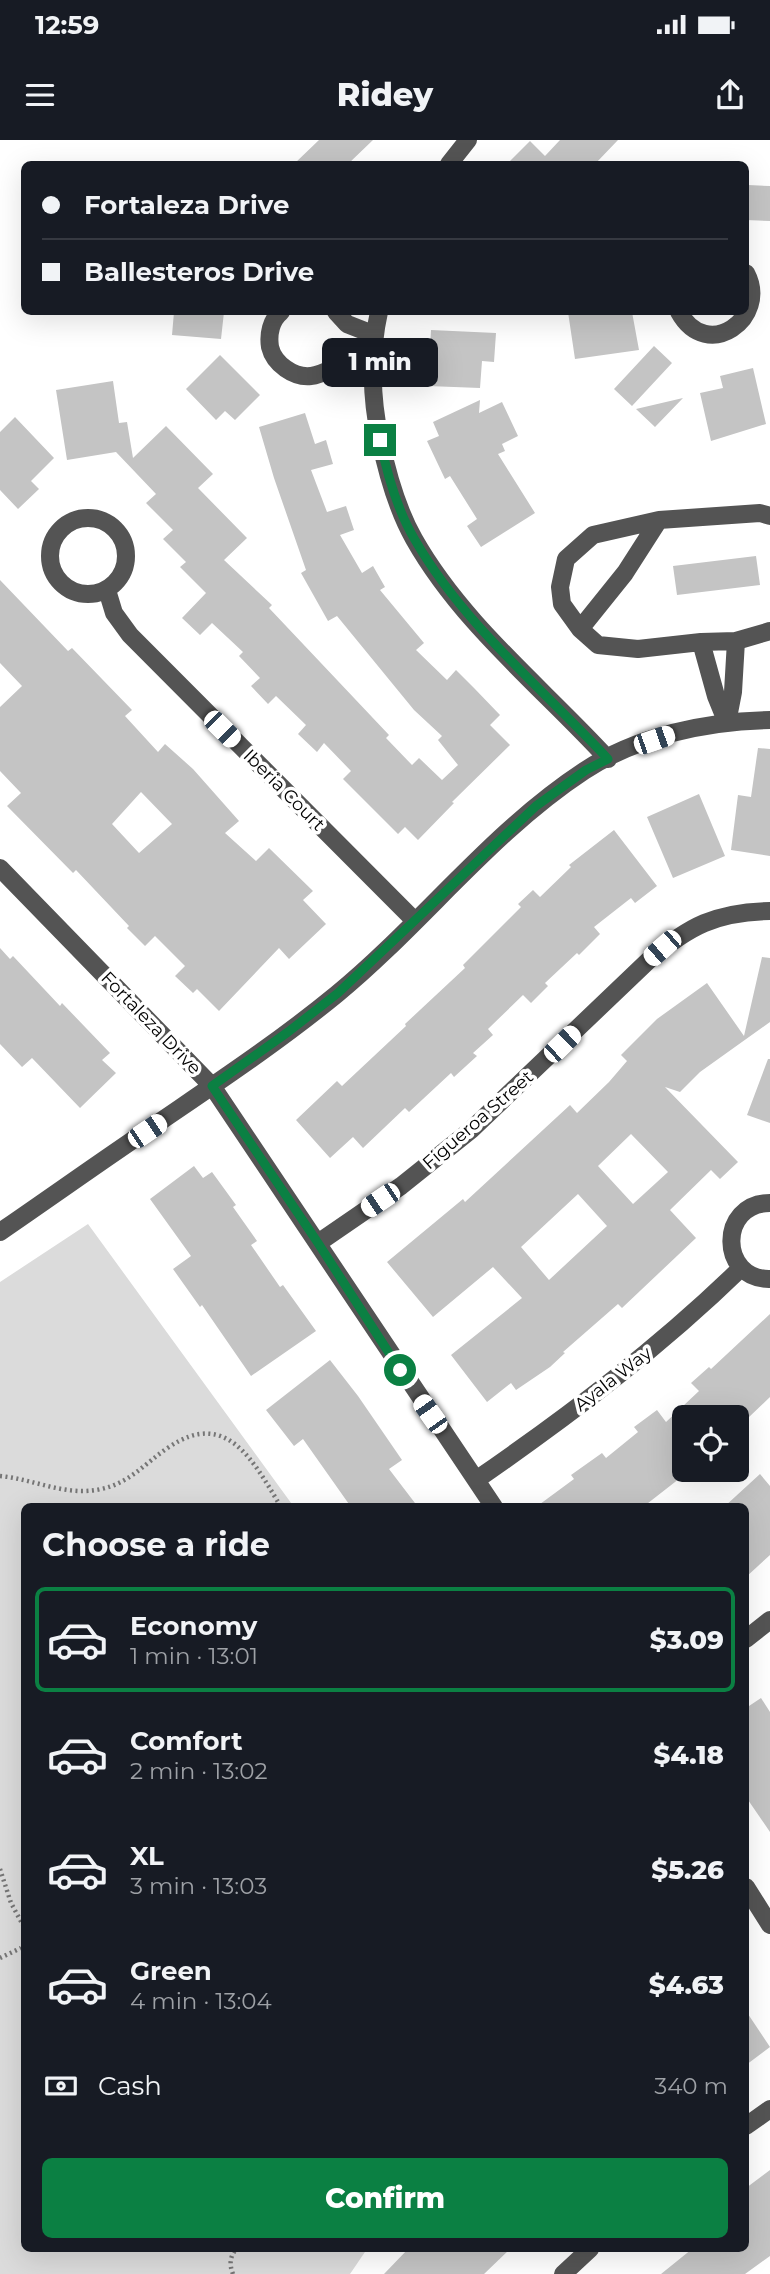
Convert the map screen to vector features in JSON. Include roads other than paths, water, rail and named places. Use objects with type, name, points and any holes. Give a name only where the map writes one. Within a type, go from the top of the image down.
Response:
[{"type":"street","points":[[451,161],[468,140]]},
{"type":"street","points":[[749,280],[762,305]]},
{"type":"street","points":[[277,315],[270,331],[271,349],[279,364],[293,374],[310,377],[342,364],[374,356]]},
{"type":"street","points":[[339,315],[347,324],[375,335]]},
{"type":"street","points":[[378,315],[374,356],[375,415],[385,464],[413,538],[454,598],[608,759]]},
{"type":"street","points":[[681,315],[696,331],[720,335],[742,324],[748,315]]},
{"type":"street","points":[[770,516],[761,513],[659,520],[593,535],[566,559],[560,587],[562,604],[580,629],[597,645],[638,649],[736,641],[770,631]]},
{"type":"street","points":[[96,518],[108,523],[125,543],[127,557],[124,570],[107,590],[95,594],[71,591],[54,575],[50,563],[53,539],[69,522],[96,518]]},
{"type":"street","points":[[580,629],[625,573],[659,520]]},
{"type":"street","name":"Iberia Court","points":[[107,590],[114,613],[130,635],[415,922]]},
{"type":"street","points":[[727,723],[733,692],[736,641]]},
{"type":"street","points":[[701,642],[716,696],[727,723]]},
{"type":"street","points":[[0,1232],[212,1086],[338,993],[536,806],[586,770],[628,749],[679,732],[727,723],[770,720]]},
{"type":"street","name":"Fortaleza Drive","points":[[0,868],[212,1086],[491,1503]]},
{"type":"street","name":"Figueroa Street","points":[[318,1243],[401,1186],[471,1130],[675,937],[697,925],[724,916],[770,911]]},
{"type":"street","points":[[770,1203],[753,1206],[743,1213],[731,1234],[734,1258],[741,1268],[752,1276],[770,1279]]},
{"type":"street","name":"Ayala Way","points":[[476,1480],[547,1432],[646,1354],[741,1268]]},
{"type":"street","points":[[749,1637],[770,1620]]},
{"type":"street","points":[[749,1892],[770,1925]]},
{"type":"street","points":[[749,2124],[770,2109]]},
{"type":"street","points":[[563,2274],[587,2252]]}]
